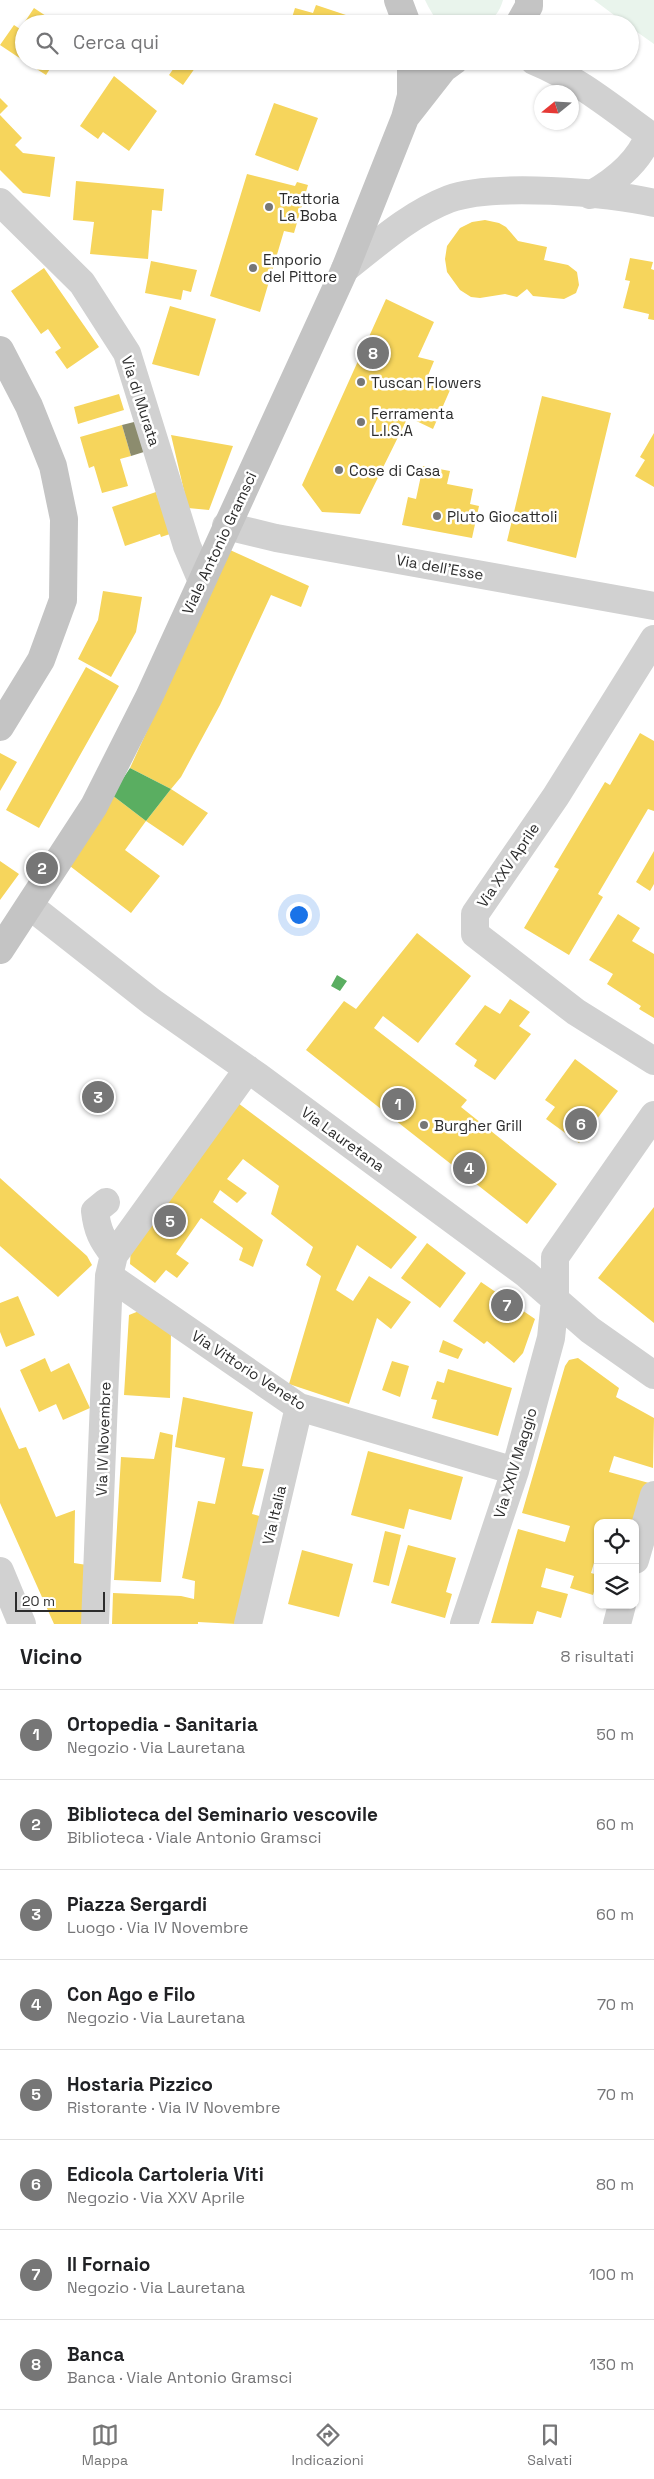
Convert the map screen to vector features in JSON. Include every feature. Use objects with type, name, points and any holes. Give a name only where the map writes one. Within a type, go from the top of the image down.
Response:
[{"type":"main road","points":[[398,0],[404,15]]},
{"type":"main road","name":"Viale Antonio Gramsci","points":[[0,950],[94,806],[149,697],[201,579],[345,269],[404,118],[411,96],[411,70]]},
{"type":"main road","name":"Viale Antonio Gramsci","points":[[404,118],[443,70]]},
{"type":"main road","points":[[0,350],[29,406],[53,466],[64,528],[63,600],[41,660],[0,727]]},
{"type":"street","points":[[555,70],[578,84],[651,136],[641,152],[621,174],[590,195]]},
{"type":"street","points":[[565,70],[578,84]]},
{"type":"street","points":[[345,269],[407,221],[450,199],[494,191],[590,195],[654,203]]},
{"type":"street","name":"Via di Murata","points":[[0,202],[82,283],[127,353],[187,546],[201,579]]},
{"type":"street","name":"Via dell'Esse","points":[[226,526],[276,538],[654,606]]},
{"type":"street","name":"Via XXV Aprile","points":[[654,640],[556,796],[475,914],[475,934],[576,1012],[654,1061]]},
{"type":"street","name":"Via Lauretana","points":[[30,906],[152,1002],[248,1069],[526,1274],[590,1330],[654,1375]]},
{"type":"street","points":[[112,1266],[248,1069]]},
{"type":"street","points":[[555,1300],[554,1256],[654,1114]]},
{"type":"street","points":[[106,1202],[95,1211],[98,1230],[112,1266]]},
{"type":"street","name":"Via Vittorio Veneto","points":[[112,1266],[300,1407],[515,1471]]},
{"type":"street","name":"Via IV Novembre","points":[[95,1624],[112,1266]]},
{"type":"street","name":"Via XXIV Maggio","points":[[464,1624],[515,1471],[551,1338],[555,1300]]},
{"type":"street","name":"Via Italia","points":[[248,1624],[300,1407]]},
{"type":"street","points":[[639,1546],[654,1495]]},
{"type":"street","points":[[0,1571],[22,1624]]},
{"type":"street","points":[[617,1624],[621,1609]]},
{"type":"shaded area","points":[[425,0],[503,0],[495,15],[433,14]]},
{"type":"shaded area","points":[[594,0],[654,0],[654,44],[639,33],[639,15],[614,15]]},
{"type":"building: Abitazioni","points":[[316,5],[346,15],[293,15],[295,8],[313,13]]},
{"type":"building: Abitazioni","points":[[34,8],[44,15],[29,15]]},
{"type":"building: Abitazioni","points":[[15,26],[15,55],[0,45]]},
{"type":"building: Abitazioni","points":[[38,70],[49,70],[46,75]]},
{"type":"building: Abitazioni","points":[[172,70],[194,70],[183,85],[169,75]]},
{"type":"building: Abitazioni","points":[[114,76],[157,111],[129,151],[103,132],[98,139],[80,126]]},
{"type":"building: Abitazioni","points":[[0,98],[8,106],[0,114]]},
{"type":"building: Abitazioni","points":[[274,103],[318,118],[298,171],[255,155]]},
{"type":"building: Abitazioni","points":[[0,115],[22,138],[15,145],[23,153],[55,157],[50,197],[23,193],[0,170]]},
{"type":"building: Abitazioni","points":[[247,174],[295,186],[297,182],[308,185],[294,233],[284,231],[260,312],[210,296]]},
{"type":"building: Abitazioni","points":[[76,181],[164,189],[162,211],[152,210],[148,259],[90,254],[94,222],[73,220]]},
{"type":"building: Abitazioni","points":[[485,220],[499,223],[506,227],[518,241],[547,247],[544,260],[568,265],[577,272],[579,285],[576,293],[564,299],[533,296],[527,289],[517,297],[505,294],[480,298],[471,297],[460,290],[447,272],[445,259],[447,246],[460,228],[472,222]]},
{"type":"building: Abitazioni","points":[[630,258],[653,262],[651,269],[654,270],[654,320],[648,319],[649,314],[623,308],[630,281],[625,280]]},
{"type":"building: Abitazioni","points":[[151,261],[197,270],[191,292],[183,290],[181,300],[145,293]]},
{"type":"building: Abitazioni","points":[[44,268],[99,347],[67,369],[55,352],[61,348],[48,329],[41,334],[11,291]]},
{"type":"building: Abitazioni","points":[[386,299],[434,322],[418,357],[434,361],[427,378],[450,390],[433,429],[408,417],[360,514],[322,512],[302,485]]},
{"type":"building: Abitazioni","points":[[170,306],[216,319],[199,376],[152,364]]},
{"type":"building: Abitazioni","points":[[119,394],[124,410],[78,424],[74,407]]},
{"type":"building: Abitazioni","points":[[542,396],[611,413],[576,558],[507,541]]},
{"type":"building: Abitazioni","points":[[122,425],[131,456],[120,459],[128,486],[102,493],[94,466],[89,468],[80,437]]},
{"type":"building: Abitazioni","points":[[654,433],[654,487],[635,476],[645,460],[640,457]]},
{"type":"building: Abitazioni","points":[[171,435],[233,446],[209,510],[188,508]]},
{"type":"building: Abitazioni","points":[[423,466],[450,471],[447,484],[473,489],[470,504],[479,506],[472,538],[402,525],[408,497],[416,499]]},
{"type":"building: Abitazioni","points":[[156,492],[170,534],[161,537],[160,534],[125,546],[112,507]]},
{"type":"building: Abitazioni","points":[[230,550],[309,586],[301,607],[271,595],[220,705],[181,777],[171,789],[130,768]]},
{"type":"building: Abitazioni","points":[[103,591],[142,597],[136,632],[111,677],[78,659],[98,620]]},
{"type":"building: Abitazioni","points":[[86,667],[119,686],[39,828],[6,810]]},
{"type":"building: Abitazioni","points":[[640,733],[654,741],[654,811],[648,809],[598,894],[603,897],[569,955],[524,928],[559,869],[554,867],[605,782],[610,785]]},
{"type":"building: Abitazioni","points":[[0,753],[17,762],[0,791]]},
{"type":"building: Abitazioni","points":[[171,789],[208,813],[183,846],[146,821]]},
{"type":"building: Abitazioni","points":[[112,795],[146,821],[125,850],[160,876],[131,913],[66,863]]},
{"type":"building: Abitazioni","points":[[654,851],[654,884],[650,891],[636,882]]},
{"type":"building: Abitazioni","points":[[0,861],[19,874],[0,900]]},
{"type":"building: Abitazioni","points":[[618,914],[640,928],[632,941],[654,954],[654,1018],[639,1009],[641,1006],[607,984],[613,974],[589,960]]},
{"type":"building: Abitazioni","points":[[417,933],[471,976],[418,1043],[383,1016],[374,1028],[467,1100],[461,1107],[557,1184],[527,1224],[306,1050],[344,1001],[356,1009]]},
{"type":"building: Abitazioni","points":[[510,999],[530,1012],[519,1026],[531,1034],[495,1080],[474,1066],[477,1060],[455,1044],[485,1005],[500,1014]]},
{"type":"building: Abitazioni","points":[[575,1059],[618,1091],[579,1143],[546,1119],[555,1107],[545,1100]]},
{"type":"building: Abitazioni","points":[[238,1103],[417,1237],[391,1269],[357,1245],[336,1290],[353,1301],[369,1276],[411,1302],[391,1329],[377,1318],[349,1404],[289,1384],[321,1276],[306,1265],[313,1247],[271,1214],[279,1186],[243,1159],[227,1179],[247,1193],[237,1203],[220,1190],[213,1202],[263,1240],[253,1267],[239,1260],[243,1248],[201,1218],[176,1254],[189,1263],[177,1278],[166,1270],[155,1283],[130,1264],[131,1245]]},
{"type":"building: Abitazioni","points":[[0,1178],[87,1256],[92,1265],[58,1297],[0,1246]]},
{"type":"building: Abitazioni","points":[[654,1207],[654,1323],[598,1278]]},
{"type":"building: Abitazioni","points":[[427,1243],[466,1273],[440,1308],[401,1278]]},
{"type":"building: Abitazioni","points":[[481,1282],[535,1319],[523,1353],[514,1363],[487,1341],[484,1344],[453,1321]]},
{"type":"building: Abitazioni","points":[[18,1296],[35,1335],[6,1347],[0,1332],[0,1303]]},
{"type":"building: Abitazioni","points":[[139,1311],[171,1332],[170,1398],[124,1395],[129,1315]]},
{"type":"building: Abitazioni","points":[[443,1340],[463,1349],[458,1359],[439,1352]]},
{"type":"building: Abitazioni","points":[[45,1358],[51,1372],[69,1363],[90,1408],[63,1420],[56,1404],[39,1412],[20,1370]]},
{"type":"building: Abitazioni","points":[[578,1358],[619,1388],[616,1397],[654,1418],[653,1468],[614,1456],[609,1472],[649,1483],[636,1519],[594,1519],[594,1563],[591,1573],[594,1574],[593,1595],[570,1588],[574,1576],[546,1568],[541,1587],[568,1594],[561,1618],[537,1611],[533,1624],[491,1623],[518,1529],[565,1542],[570,1526],[522,1513],[565,1366],[569,1360]]},
{"type":"building: Abitazioni","points":[[392,1361],[409,1366],[400,1397],[382,1390]]},
{"type":"building: Abitazioni","points":[[448,1369],[512,1388],[498,1436],[432,1418],[437,1400],[431,1399],[437,1381],[444,1383]]},
{"type":"building: Abitazioni","points":[[183,1397],[253,1412],[242,1466],[264,1469],[252,1514],[263,1517],[236,1624],[198,1622],[198,1624],[112,1624],[113,1593],[181,1596],[194,1599],[195,1581],[182,1578],[198,1501],[215,1504],[225,1458],[175,1447]]},
{"type":"building: Abitazioni","points":[[0,1407],[19,1449],[26,1447],[56,1517],[75,1510],[74,1563],[87,1565],[84,1624],[54,1624],[0,1503]]},
{"type":"building: Abitazioni","points":[[160,1432],[173,1435],[161,1582],[114,1580],[121,1457],[154,1459]]},
{"type":"building: Abitazioni","points":[[368,1451],[463,1477],[451,1520],[409,1509],[404,1529],[351,1515]]},
{"type":"building: Abitazioni","points":[[385,1531],[401,1535],[389,1586],[373,1582]]},
{"type":"building: Abitazioni","points":[[408,1545],[456,1558],[446,1592],[452,1594],[445,1618],[391,1603]]},
{"type":"building: Abitazioni","points":[[302,1550],[353,1564],[339,1617],[288,1604]]},
{"type":"building: Pubblico","points":[[130,768],[171,789],[146,821],[112,795]]},
{"type":"building: Pubblico","points":[[337,975],[347,981],[340,991],[331,986]]},
{"type":"building: Industria","points":[[138,421],[147,451],[131,456],[122,425]]},
{"type":"place","name":"Trattoria La Boba","points":[[269,207]]},
{"type":"place","name":"Emporio del Pittore","points":[[253,268]]},
{"type":"place","name":"Banca","points":[[373,353]]},
{"type":"place","name":"Tuscan Flowers","points":[[361,382]]},
{"type":"place","name":"Ferramenta L.I.S.A","points":[[361,422]]},
{"type":"place","name":"Cose di Casa","points":[[339,470]]},
{"type":"place","name":"Pluto Giocattoli","points":[[437,516]]},
{"type":"place","name":"Biblioteca del Seminario vescovile","points":[[42,868]]},
{"type":"place","name":"Piazza Sergardi","points":[[98,1097]]},
{"type":"place","name":"Ortopedia - Sanitaria","points":[[398,1104]]},
{"type":"place","name":"Edicola Cartoleria Viti","points":[[581,1124]]},
{"type":"place","name":"Burgher Grill","points":[[424,1125]]},
{"type":"place","name":"Con Ago e Filo","points":[[469,1168]]},
{"type":"place","name":"Hostaria Pizzico","points":[[170,1221]]},
{"type":"place","name":"Il Fornaio","points":[[507,1305]]}]
